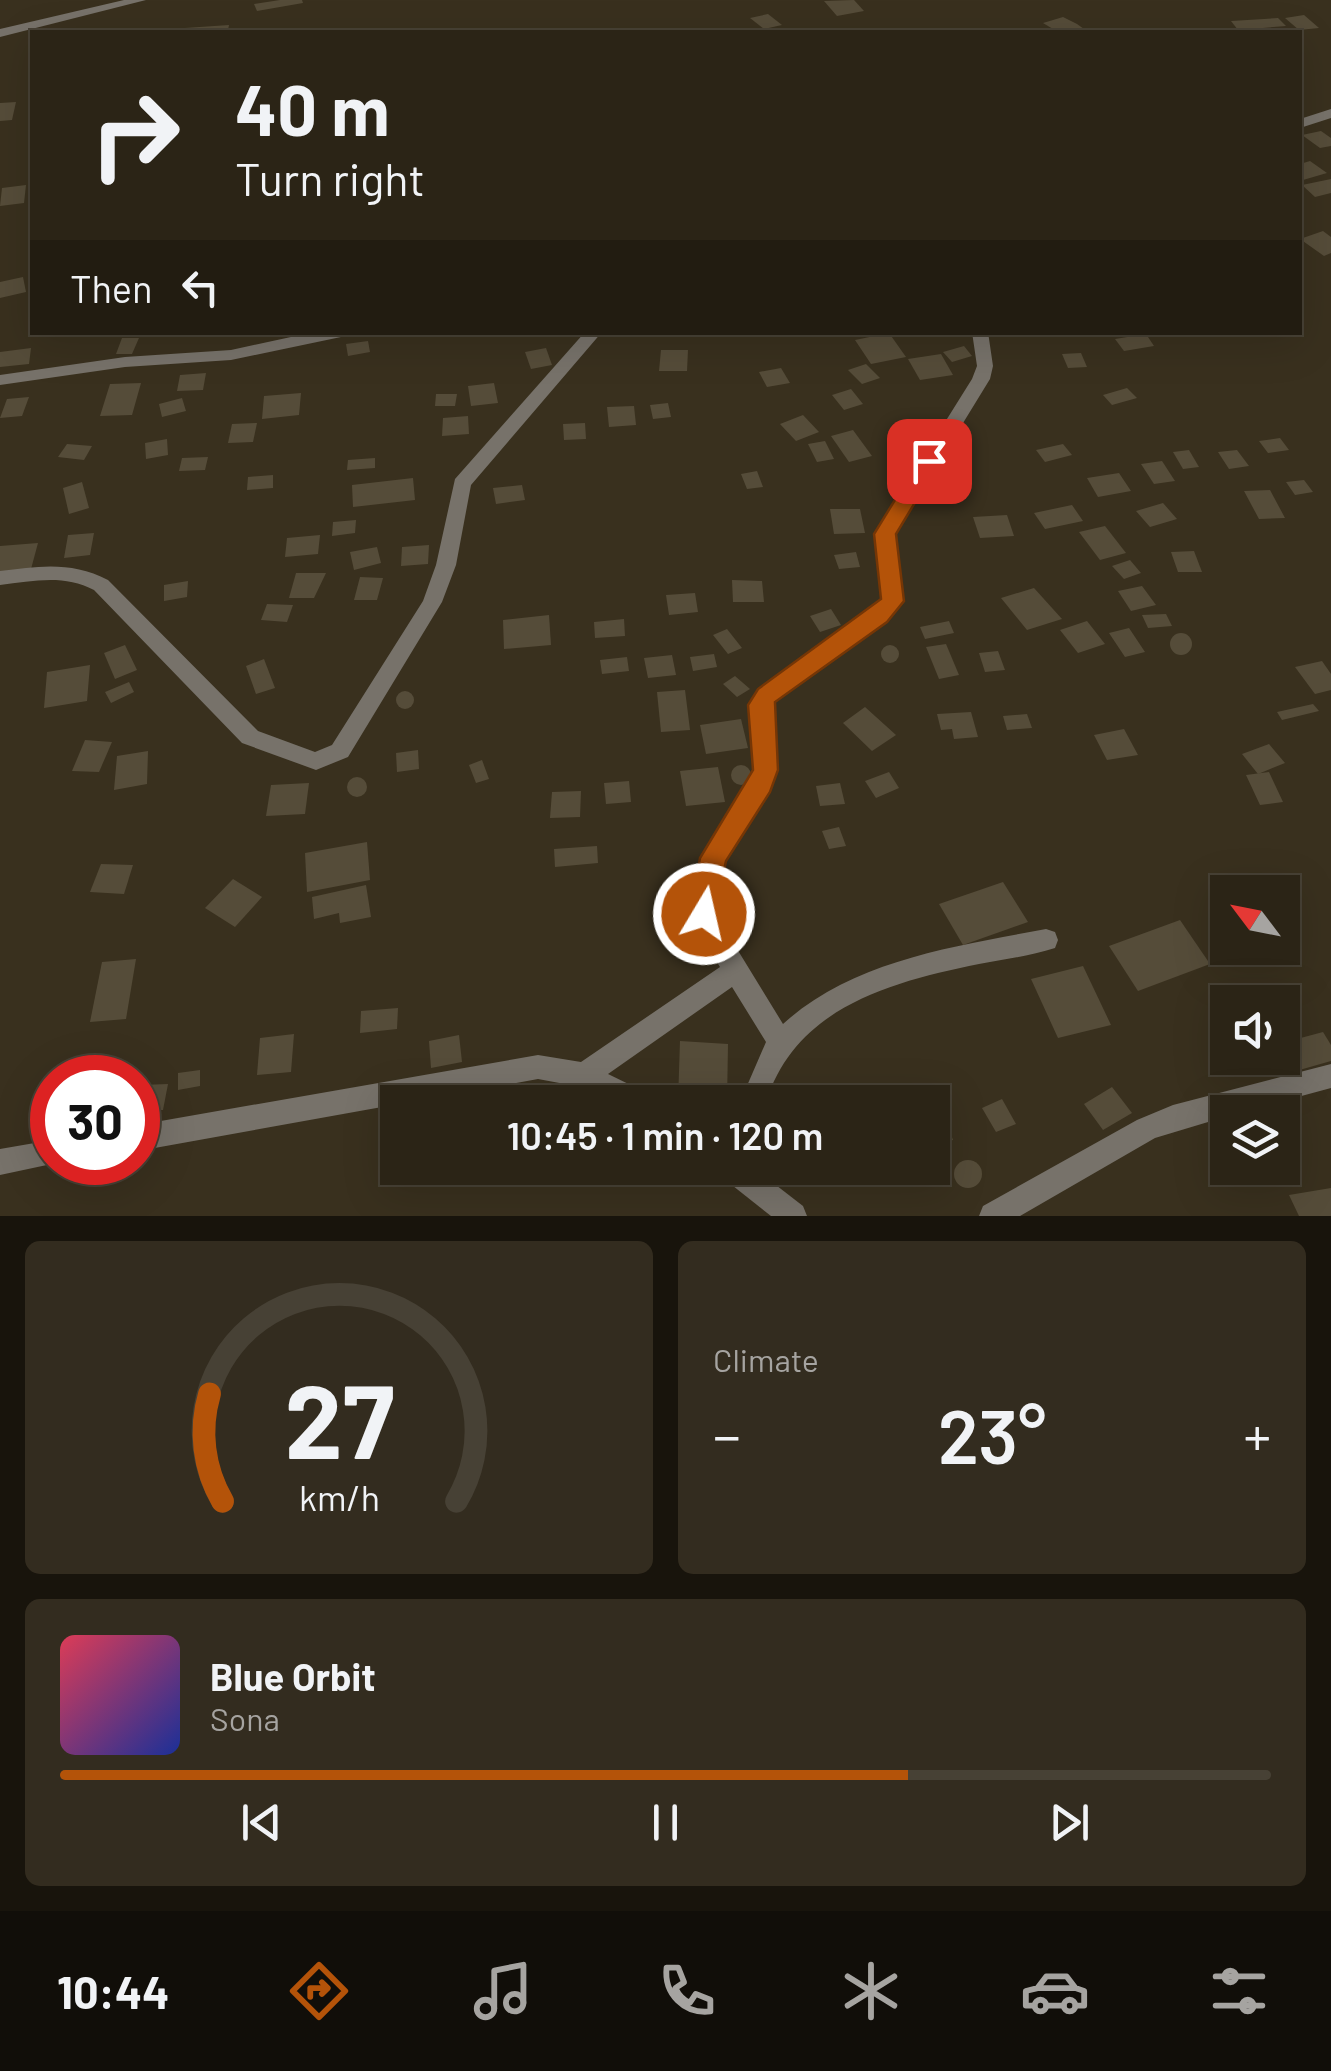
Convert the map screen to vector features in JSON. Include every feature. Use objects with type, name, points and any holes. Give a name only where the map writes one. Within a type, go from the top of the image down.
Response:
[{"type":"street","points":[[0,33],[140,0]]},
{"type":"street","points":[[1302,123],[1331,113]]},
{"type":"street","points":[[0,380],[125,362],[230,355],[327,335]]},
{"type":"street","points":[[0,578],[60,570],[84,574],[100,585],[250,737],[316,761],[340,751],[432,602],[446,565],[462,482],[591,335]]},
{"type":"street","points":[[780,1042],[734,971],[704,914],[706,884],[714,858],[766,770],[760,705],[767,695],[879,616],[892,601],[885,534],[980,379],[985,366],[980,335]]},
{"type":"street","points":[[761,1085],[780,1042],[815,1011],[924,966],[1046,940]]},
{"type":"street","points":[[584,1074],[734,971]]},
{"type":"street","points":[[160,1134],[538,1067],[584,1074],[605,1085]]},
{"type":"street","points":[[993,1216],[1146,1129],[1331,1076]]},
{"type":"street","points":[[0,1162],[30,1157]]},
{"type":"street","points":[[754,1185],[793,1216]]},
{"type":"building","points":[[280,0],[303,3],[257,11],[254,4]]},
{"type":"building","points":[[854,0],[864,11],[837,16],[824,1]]},
{"type":"building","points":[[768,14],[782,25],[764,29],[750,18]]},
{"type":"building","points":[[1304,15],[1319,28],[1299,30],[1285,18]]},
{"type":"building","points":[[1063,17],[1084,29],[1055,30],[1043,23]]},
{"type":"building","points":[[1278,18],[1286,26],[1238,30],[1231,21]]},
{"type":"building","points":[[229,25],[228,30],[170,29]]},
{"type":"building","points":[[16,102],[12,120],[0,121],[0,103]]},
{"type":"building","points":[[1321,131],[1331,138],[1331,146],[1320,148],[1302,135]]},
{"type":"building","points":[[1310,161],[1327,173],[1303,180],[1302,163]]},
{"type":"building","points":[[1331,179],[1331,193],[1315,197],[1302,185]]},
{"type":"building","points":[[26,185],[24,203],[0,206],[2,188]]},
{"type":"building","points":[[1323,231],[1331,237],[1331,253],[1324,256],[1302,238]]},
{"type":"building","points":[[23,277],[26,292],[0,298],[0,282]]},
{"type":"building","points":[[890,335],[906,357],[871,364],[855,340]]},
{"type":"building","points":[[1147,335],[1154,346],[1124,351],[1115,339]]},
{"type":"building","points":[[122,338],[139,338],[132,354],[116,354]]},
{"type":"building","points":[[368,341],[370,352],[348,356],[346,344]]},
{"type":"building","points":[[964,346],[972,356],[952,362],[943,352]]},
{"type":"building","points":[[31,348],[29,364],[0,367],[0,352]]},
{"type":"building","points":[[546,348],[552,365],[531,369],[525,352]]},
{"type":"building","points":[[661,350],[688,350],[687,371],[659,371]]},
{"type":"building","points":[[1081,353],[1087,367],[1068,368],[1062,354]]},
{"type":"building","points":[[941,354],[953,375],[920,380],[908,359]]},
{"type":"building","points":[[866,364],[880,378],[862,384],[848,370]]},
{"type":"building","points":[[781,368],[790,383],[767,387],[759,372]]},
{"type":"building","points":[[206,373],[203,390],[177,391],[180,375]]},
{"type":"building","points":[[141,383],[132,415],[100,416],[110,384]]},
{"type":"building","points":[[494,383],[498,403],[471,406],[468,386]]},
{"type":"building","points":[[1127,388],[1137,398],[1112,405],[1103,395]]},
{"type":"building","points":[[851,389],[863,404],[844,410],[832,395]]},
{"type":"building","points":[[301,393],[299,415],[262,419],[264,396]]},
{"type":"building","points":[[436,394],[457,394],[455,406],[435,406]]},
{"type":"building","points":[[29,397],[22,416],[0,418],[7,399]]},
{"type":"building","points":[[182,398],[186,411],[162,417],[159,404]]},
{"type":"building","points":[[668,403],[671,417],[653,419],[650,405]]},
{"type":"building","points":[[634,406],[636,425],[609,427],[607,407]]},
{"type":"building","points":[[803,415],[819,432],[796,441],[780,424]]},
{"type":"building","points":[[468,416],[469,434],[442,436],[443,418]]},
{"type":"building","points":[[257,423],[253,442],[228,443],[232,424]]},
{"type":"building","points":[[585,423],[586,439],[564,440],[563,424]]},
{"type":"building","points":[[853,430],[872,456],[849,462],[831,436]]},
{"type":"building","points":[[1280,438],[1289,450],[1268,453],[1259,441]]},
{"type":"building","points":[[167,439],[168,455],[146,459],[145,443]]},
{"type":"building","points":[[825,441],[834,459],[817,462],[808,444]]},
{"type":"building","points":[[67,444],[92,446],[84,460],[58,457]]},
{"type":"building","points":[[1063,444],[1072,455],[1045,462],[1036,450]]},
{"type":"building","points":[[1189,450],[1199,467],[1183,469],[1173,452]]},
{"type":"building","points":[[1237,450],[1249,466],[1229,469],[1218,452]]},
{"type":"building","points":[[208,457],[205,470],[179,471],[182,458]]},
{"type":"building","points":[[375,458],[375,468],[347,470],[348,460]]},
{"type":"building","points":[[1162,461],[1175,481],[1154,484],[1141,464]]},
{"type":"building","points":[[757,471],[763,487],[747,489],[741,474]]},
{"type":"building","points":[[1119,473],[1131,491],[1098,497],[1087,478]]},
{"type":"building","points":[[273,475],[273,488],[247,490],[248,477]]},
{"type":"building","points":[[413,478],[415,500],[353,507],[352,485]]},
{"type":"building","points":[[1304,480],[1313,492],[1295,495],[1286,482]]},
{"type":"building","points":[[82,482],[89,508],[69,514],[63,488]]},
{"type":"building","points":[[522,485],[525,500],[496,504],[493,488]]},
{"type":"building","points":[[1270,490],[1285,518],[1259,519],[1244,491]]},
{"type":"building","points":[[1163,503],[1177,519],[1150,527],[1136,511]]},
{"type":"building","points":[[1072,505],[1083,521],[1045,529],[1034,513]]},
{"type":"building","points":[[830,509],[860,509],[865,533],[834,534]]},
{"type":"building","points":[[1007,515],[1014,536],[980,538],[973,517]]},
{"type":"building","points":[[356,520],[355,533],[332,536],[333,522]]},
{"type":"building","points":[[1105,526],[1126,553],[1100,560],[1079,532]]},
{"type":"building","points":[[94,533],[90,555],[64,558],[68,535]]},
{"type":"building","points":[[320,535],[318,554],[285,557],[287,538]]},
{"type":"building","points":[[38,543],[31,569],[0,572],[0,546]]},
{"type":"building","points":[[429,545],[428,564],[401,566],[402,547]]},
{"type":"building","points":[[377,547],[381,563],[354,570],[350,552]]},
{"type":"building","points":[[1194,551],[1202,572],[1178,572],[1171,552]]},
{"type":"building","points":[[856,552],[860,567],[839,569],[834,555]]},
{"type":"building","points":[[1130,560],[1141,573],[1124,579],[1112,566]]},
{"type":"building","points":[[296,573],[326,573],[314,598],[289,598]]},
{"type":"building","points":[[360,577],[383,578],[377,600],[354,600]]},
{"type":"building","points":[[732,580],[762,581],[764,602],[733,602]]},
{"type":"building","points":[[188,581],[187,597],[164,601],[164,585]]},
{"type":"building","points":[[1142,586],[1156,605],[1131,611],[1118,591]]},
{"type":"building","points":[[1034,588],[1062,619],[1027,630],[1001,598]]},
{"type":"building","points":[[695,593],[698,612],[669,615],[666,595]]},
{"type":"building","points":[[267,604],[293,605],[287,622],[261,620]]},
{"type":"building","points":[[831,609],[841,625],[820,632],[810,616]]},
{"type":"building","points":[[1166,614],[1172,626],[1148,628],[1142,615]]},
{"type":"building","points":[[549,615],[551,645],[504,649],[503,620]]},
{"type":"building","points":[[624,619],[625,636],[595,638],[594,622]]},
{"type":"building","points":[[949,621],[954,633],[925,639],[920,627]]},
{"type":"building","points":[[1087,621],[1105,644],[1078,653],[1060,630]]},
{"type":"building","points":[[1129,628],[1145,652],[1125,657],[1109,633]]},
{"type":"building","points":[[727,629],[742,648],[728,654],[713,635]]},
{"type":"building","points":[[1181,633],[1189,636],[1189,652],[1181,655],[1173,652],[1170,644],[1173,636]]},
{"type":"building","points":[[946,644],[959,675],[939,679],[926,647]]},
{"type":"building","points":[[125,645],[137,670],[115,679],[104,653]]},
{"type":"building","points":[[890,645],[897,647],[897,661],[890,663],[883,661],[881,654],[883,647]]},
{"type":"building","points":[[998,651],[1005,670],[985,672],[979,653]]},
{"type":"building","points":[[714,654],[717,667],[693,671],[690,657]]},
{"type":"building","points":[[672,655],[676,675],[648,678],[644,658]]},
{"type":"building","points":[[627,657],[629,671],[602,674],[600,660]]},
{"type":"building","points":[[264,659],[275,688],[256,694],[246,666]]},
{"type":"building","points":[[1322,661],[1331,674],[1331,690],[1315,694],[1295,667]]},
{"type":"building","points":[[90,665],[87,701],[44,708],[47,672]]},
{"type":"building","points":[[735,676],[750,689],[737,697],[723,684]]},
{"type":"building","points":[[129,682],[134,692],[111,703],[105,692]]},
{"type":"building","points":[[685,690],[690,730],[661,732],[657,692]]},
{"type":"building","points":[[405,691],[414,700],[405,709],[396,700]]},
{"type":"building","points":[[1313,704],[1319,711],[1282,720],[1277,712]]},
{"type":"building","points":[[865,707],[896,735],[872,751],[843,723]]},
{"type":"building","points":[[971,712],[978,737],[954,739],[952,729],[941,730],[937,714]]},
{"type":"building","points":[[1027,714],[1032,728],[1007,730],[1003,716]]},
{"type":"building","points":[[741,719],[748,748],[706,754],[700,725]]},
{"type":"building","points":[[1124,729],[1138,755],[1107,760],[1094,735]]},
{"type":"building","points":[[85,740],[112,742],[99,772],[72,771]]},
{"type":"building","points":[[1269,744],[1285,763],[1258,774],[1242,754]]},
{"type":"building","points":[[418,750],[419,769],[397,772],[396,753]]},
{"type":"building","points":[[148,751],[147,784],[114,790],[117,756]]},
{"type":"building","points":[[482,760],[489,779],[476,783],[469,765]]},
{"type":"building","points":[[741,765],[751,775],[741,785],[731,775]]},
{"type":"building","points":[[718,767],[725,802],[686,806],[680,771]]},
{"type":"building","points":[[889,772],[899,788],[876,798],[865,781]]},
{"type":"building","points":[[1269,772],[1283,802],[1260,805],[1246,775]]},
{"type":"building","points":[[353,777],[361,777],[367,787],[361,797],[353,797],[347,791],[347,783]]},
{"type":"building","points":[[629,781],[631,802],[606,804],[604,783]]},
{"type":"building","points":[[309,783],[305,814],[266,816],[271,785]]},
{"type":"building","points":[[840,783],[845,804],[820,806],[816,786]]},
{"type":"building","points":[[581,791],[580,817],[550,818],[552,792]]},
{"type":"building","points":[[839,827],[846,846],[829,849],[822,831]]},
{"type":"building","points":[[367,842],[370,880],[307,892],[305,853]]},
{"type":"building","points":[[597,846],[598,863],[555,867],[554,849]]},
{"type":"building","points":[[101,864],[133,865],[124,894],[90,892]]},
{"type":"building","points":[[233,879],[262,897],[235,927],[205,908]]},
{"type":"building","points":[[1003,882],[1028,922],[963,945],[939,904]]},
{"type":"building","points":[[366,885],[371,917],[340,923],[339,913],[314,919],[312,897]]},
{"type":"building","points":[[1180,920],[1210,964],[1138,991],[1109,946]]},
{"type":"building","points":[[136,959],[126,1019],[90,1022],[102,962]]},
{"type":"building","points":[[1083,966],[1111,1025],[1058,1038],[1031,979]]},
{"type":"building","points":[[398,1008],[397,1029],[360,1033],[361,1011]]},
{"type":"building","points":[[1323,1032],[1331,1045],[1331,1061],[1300,1070],[1300,1038]]},
{"type":"building","points":[[294,1034],[291,1072],[257,1075],[260,1038]]},
{"type":"building","points":[[459,1035],[462,1062],[431,1068],[429,1041]]},
{"type":"building","points":[[680,1041],[728,1044],[727,1085],[679,1085]]},
{"type":"building","points":[[200,1070],[200,1086],[178,1090],[178,1073]]},
{"type":"building","points":[[160,1084],[168,1084],[163,1110],[160,1110]]},
{"type":"building","points":[[1112,1087],[1132,1113],[1103,1130],[1084,1104]]},
{"type":"building","points":[[1002,1099],[1016,1124],[996,1132],[982,1108]]},
{"type":"building","points":[[968,1160],[978,1164],[982,1174],[978,1184],[968,1188],[958,1184],[954,1174],[958,1164]]},
{"type":"building","points":[[1331,1188],[1331,1216],[1299,1216],[1289,1195]]},
{"type":"route","points":[[704,914],[706,884],[714,858],[766,770],[760,705],[767,695],[879,616],[892,601],[885,534],[929,461]]}]
